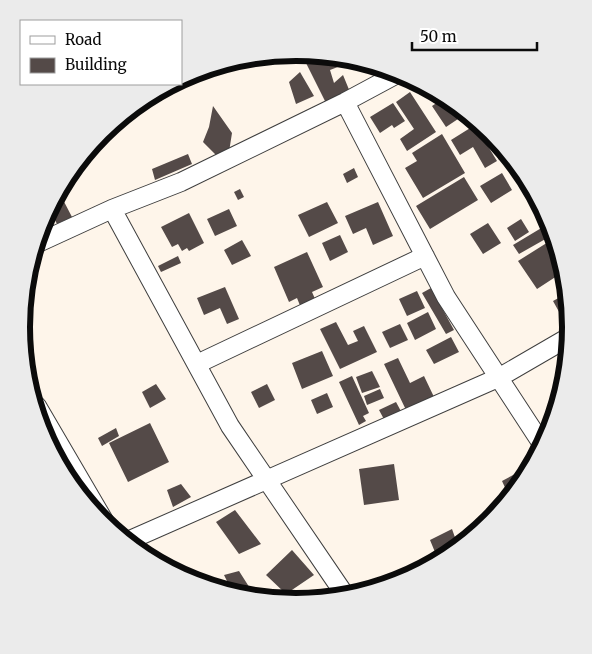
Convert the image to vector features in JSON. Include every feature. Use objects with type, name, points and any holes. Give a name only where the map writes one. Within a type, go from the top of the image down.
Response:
[{"type":"street","points":[[44,241],[112,208],[181,182],[345,102],[390,78]]},
{"type":"street","points":[[345,102],[446,297],[538,438]]},
{"type":"street","points":[[112,208],[230,426],[267,478],[340,589]]},
{"type":"street","points":[[197,364],[425,256]]},
{"type":"street","points":[[134,538],[500,377],[561,342]]},
{"type":"street","points":[[49,427],[87,491]]},
{"type":"building","points":[[305,62],[343,65],[330,70],[334,83],[343,75],[350,92],[326,103]]},
{"type":"building","points":[[300,72],[314,96],[296,104],[289,82]]},
{"type":"building","points":[[410,92],[436,132],[407,151],[400,139],[414,129],[396,102]]},
{"type":"building","points":[[438,102],[460,118],[446,127],[432,106]]},
{"type":"building","points":[[393,103],[405,121],[394,128],[392,125],[380,133],[370,117]]},
{"type":"building","points":[[213,106],[232,133],[229,152],[216,155],[203,142],[209,127]]},
{"type":"building","points":[[471,127],[483,138],[497,161],[485,168],[473,147],[460,155],[451,140]]},
{"type":"building","points":[[442,134],[465,173],[423,198],[405,168],[417,161],[412,153]]},
{"type":"building","points":[[494,150],[502,159],[499,160]]},
{"type":"building","points":[[188,154],[192,164],[155,180],[152,169]]},
{"type":"building","points":[[354,168],[358,177],[347,183],[343,174]]},
{"type":"building","points":[[502,173],[512,190],[491,203],[480,186]]},
{"type":"building","points":[[464,177],[478,200],[430,229],[416,206]]},
{"type":"building","points":[[240,189],[244,197],[238,200],[234,192]]},
{"type":"building","points":[[63,199],[72,217],[57,224],[54,217]]},
{"type":"building","points":[[327,202],[338,223],[309,237],[298,215]]},
{"type":"building","points":[[378,202],[393,236],[373,245],[366,228],[353,234],[345,216]]},
{"type":"building","points":[[229,209],[237,226],[215,236],[207,219]]},
{"type":"building","points":[[189,213],[204,243],[189,251],[187,248],[182,251],[178,244],[172,247],[161,227]]},
{"type":"building","points":[[521,219],[529,232],[515,241],[507,228]]},
{"type":"building","points":[[488,223],[501,243],[483,254],[470,234]]},
{"type":"building","points":[[543,227],[547,238],[519,254],[513,245]]},
{"type":"building","points":[[340,235],[348,252],[330,261],[322,243]]},
{"type":"building","points":[[242,240],[251,256],[232,265],[224,250]]},
{"type":"building","points":[[548,242],[557,276],[537,289],[518,261]]},
{"type":"building","points":[[307,252],[323,287],[312,292],[316,301],[301,308],[297,298],[289,302],[274,267]]},
{"type":"building","points":[[178,256],[181,263],[161,272],[158,266]]},
{"type":"building","points":[[225,287],[239,319],[227,324],[220,308],[204,315],[197,298]]},
{"type":"building","points":[[431,288],[454,330],[446,334],[422,293]]},
{"type":"building","points":[[417,291],[425,308],[407,316],[399,299]]},
{"type":"building","points":[[560,297],[561,316],[553,301]]},
{"type":"building","points":[[428,312],[436,329],[415,340],[407,323]]},
{"type":"building","points":[[336,322],[348,345],[358,341],[353,331],[364,326],[377,352],[340,369],[320,329]]},
{"type":"building","points":[[400,324],[408,340],[390,348],[382,332]]},
{"type":"building","points":[[451,337],[459,352],[434,364],[426,350]]},
{"type":"building","points":[[322,351],[333,376],[302,389],[292,363]]},
{"type":"building","points":[[398,358],[410,383],[424,376],[434,397],[406,410],[384,364]]},
{"type":"building","points":[[372,371],[380,387],[362,393],[356,377]]},
{"type":"building","points":[[352,376],[369,413],[363,416],[366,421],[359,425],[339,382]]},
{"type":"building","points":[[156,384],[166,399],[150,408],[142,392]]},
{"type":"building","points":[[267,384],[275,400],[259,408],[251,392]]},
{"type":"building","points":[[380,389],[384,398],[367,405],[364,396]]},
{"type":"building","points":[[327,393],[333,407],[317,414],[311,400]]},
{"type":"building","points":[[396,402],[403,415],[386,423],[379,410]]},
{"type":"building","points":[[150,423],[169,462],[128,482],[109,443]]},
{"type":"building","points":[[116,428],[119,436],[102,446],[98,438]]},
{"type":"building","points":[[394,464],[399,500],[364,505],[359,469]]},
{"type":"building","points":[[519,472],[506,490],[502,481]]},
{"type":"building","points":[[181,484],[191,497],[173,507],[167,490]]},
{"type":"building","points":[[235,510],[261,544],[239,554],[216,522]]},
{"type":"building","points":[[452,529],[456,540],[435,553],[430,540]]},
{"type":"building","points":[[292,550],[314,575],[288,593],[284,592],[266,575]]},
{"type":"building","points":[[239,571],[251,589],[229,584],[224,575]]}]
